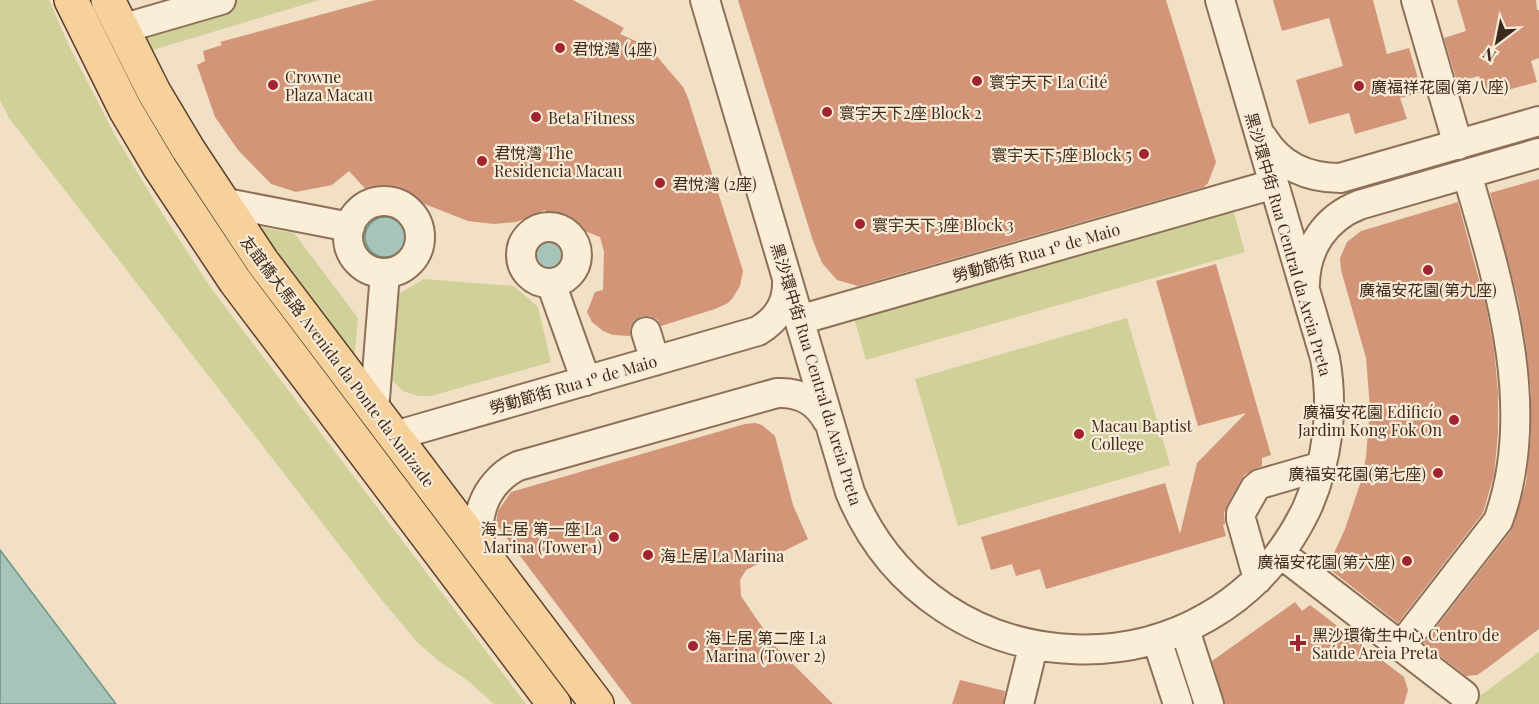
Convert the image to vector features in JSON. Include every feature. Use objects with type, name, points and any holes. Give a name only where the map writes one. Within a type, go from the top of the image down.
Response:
[{"type":"main road","name":"友誼橋大馬路 Avenida da Ponte da Amizade","points":[[71,0],[125,109],[222,263],[554,704]]},
{"type":"main road","name":"友誼橋大馬路 Avenida da Ponte da Amizade","points":[[115,14],[160,101],[222,202],[262,261],[597,704]]},
{"type":"street","points":[[115,14],[221,0]]},
{"type":"street","name":"黑沙環中街 Rua Central da Areia Preta","points":[[705,0],[853,500],[871,535],[895,567],[919,591],[957,618],[993,635],[1033,647],[1072,652],[1112,650],[1157,640],[1185,630],[1223,608],[1258,579],[1280,553],[1302,519],[1322,466],[1329,424],[1325,358],[1220,0]]},
{"type":"street","points":[[1416,0],[1458,145]]},
{"type":"street","points":[[1256,123],[1264,140],[1276,155],[1290,166],[1308,174],[1340,178],[1539,121]]},
{"type":"street","points":[[1308,302],[1306,271],[1311,252],[1321,233],[1330,223],[1347,211],[1385,197],[1539,153]]},
{"type":"street","points":[[1376,168],[1369,175],[1368,185],[1373,194],[1385,197]]},
{"type":"street","points":[[1401,646],[1497,521],[1508,500],[1514,471],[1519,412],[1515,353],[1504,303],[1467,174]]},
{"type":"street","name":"勞動節街 Rua 1º de Maio","points":[[799,320],[1274,184]]},
{"type":"street","points":[[222,202],[350,227]]},
{"type":"street","points":[[380,202],[397,204],[412,215],[419,231],[419,245],[416,254],[402,268],[385,273],[371,271],[357,260],[349,244],[350,227],[361,210],[371,204],[380,202]]},
{"type":"street","points":[[384,423],[385,273]]},
{"type":"street","name":"勞動節街 Rua 1º de Maio","points":[[384,423],[586,381],[750,334],[766,326],[777,315],[785,300],[786,277]]},
{"type":"street","points":[[551,283],[586,381]]},
{"type":"street","points":[[646,332],[655,361]]},
{"type":"street","points":[[491,564],[485,555],[480,539],[479,522],[482,506],[496,482],[518,466],[777,393],[793,393],[809,400],[821,410],[830,424]]},
{"type":"street","points":[[1258,579],[1241,519],[1241,513],[1250,496],[1260,484],[1322,466]]},
{"type":"street","points":[[1280,553],[1464,695]]},
{"type":"street","points":[[1185,630],[1209,704]]},
{"type":"street","points":[[1157,640],[1178,704]]},
{"type":"street","points":[[1019,704],[1033,647]]},
{"type":"green space","points":[[0,0],[49,0],[70,48],[116,137],[211,288],[526,704],[494,704],[467,680],[440,662],[418,643],[381,599],[9,118],[0,100]]},
{"type":"green space","points":[[168,0],[319,0],[139,54],[126,13]]},
{"type":"green space","points":[[1539,129],[1539,139],[1386,185],[1383,176]]},
{"type":"green space","points":[[1231,203],[1245,252],[866,360],[852,311]]},
{"type":"green space","points":[[380,213],[390,213],[405,223],[409,237],[408,246],[399,257],[390,261],[380,261],[365,251],[361,242],[361,232],[371,217]]},
{"type":"green space","points":[[242,224],[294,233],[358,318],[353,372]]},
{"type":"green space","points":[[548,233],[563,239],[569,254],[563,269],[548,275],[533,269],[527,254],[533,239]]},
{"type":"green space","points":[[424,279],[514,286],[538,307],[551,362],[431,396],[419,396],[403,391],[393,381],[384,366],[390,307],[400,293]]},
{"type":"green space","points":[[1127,318],[1170,465],[958,526],[915,379]]},
{"type":"green space","points":[[1539,652],[1539,704],[1469,704]]},
{"type":"shaded area","points":[[385,217],[399,223],[405,237],[399,251],[385,257],[371,251],[365,237],[371,223]]},
{"type":"shaded area","points":[[548,237],[560,243],[566,255],[560,267],[548,273],[536,267],[530,255],[536,243]]},
{"type":"shaded area","points":[[0,550],[116,704],[0,704]]},
{"type":"building","name":"君悅灣 The Residencia Macau","points":[[375,0],[573,0],[624,28],[620,34],[649,47],[683,87],[688,98],[743,271],[740,286],[732,299],[715,309],[661,326],[658,320],[650,316],[642,316],[634,321],[630,328],[630,336],[613,335],[603,331],[592,322],[587,312],[595,292],[603,290],[604,252],[600,237],[572,226],[544,210],[516,222],[494,224],[468,221],[399,194],[371,195],[349,171],[332,185],[296,192],[271,184],[238,150],[215,117],[197,65],[205,61],[203,51],[222,45],[220,42]]},
{"type":"building","name":"寰宇天下 La Cité","points":[[738,0],[1166,0],[1216,162],[1208,183],[1204,187],[858,286],[837,280],[822,263],[813,241]]},
{"type":"building","name":"廣福祥花園(第八座)","points":[[1273,0],[1373,0],[1387,54],[1409,48],[1422,92],[1400,98],[1407,119],[1355,134],[1349,113],[1309,124],[1296,80],[1343,66],[1329,18],[1282,31]]},
{"type":"building","points":[[1457,0],[1536,0],[1537,10],[1539,10],[1539,58],[1531,61],[1537,82],[1485,96],[1479,76],[1457,82],[1444,38],[1466,31]]},
{"type":"building","points":[[1539,179],[1539,629],[1477,675],[1466,676],[1424,643],[1511,531],[1526,483],[1531,435],[1531,390],[1526,345],[1518,299],[1490,193]]},
{"type":"building","points":[[1458,202],[1486,306],[1494,349],[1498,392],[1498,434],[1494,475],[1483,513],[1398,623],[1332,571],[1334,553],[1345,529],[1361,481],[1366,457],[1370,408],[1366,358],[1341,270],[1340,258],[1347,242],[1361,231]]},
{"type":"building","points":[[1216,264],[1271,455],[1262,458],[1262,466],[1244,475],[1227,505],[1223,525],[1226,536],[1046,589],[1040,569],[1016,576],[1012,564],[991,570],[981,537],[1165,483],[1180,534],[1197,463],[1246,413],[1198,426],[1156,281]]},
{"type":"building","name":"海上居 La Marina","points":[[755,423],[762,425],[775,436],[793,505],[808,539],[746,570],[740,580],[741,596],[775,646],[833,704],[632,704],[496,524],[498,511],[511,492]]},
{"type":"building","name":"黑沙環衛生中心 Centro de Saúde Areia Preta","points":[[1295,602],[1302,611],[1310,605],[1404,677],[1408,690],[1404,704],[1225,704],[1212,661]]},
{"type":"building","points":[[960,680],[1005,691],[1003,704],[952,704]]},
{"type":"place","name":"君悅灣 (4座)","points":[[560,48]]},
{"type":"place","name":"寰宇天下 La Cité","points":[[977,81]]},
{"type":"place","name":"Crowne Plaza Macau","points":[[273,85]]},
{"type":"place","name":"廣福祥花園(第八座)","points":[[1359,86]]},
{"type":"place","name":"寰宇天下2座 Block 2","points":[[827,112]]},
{"type":"place","name":"Beta Fitness","points":[[536,117]]},
{"type":"place","name":"寰宇天下5座 Block 5","points":[[1144,154]]},
{"type":"place","name":"君悅灣 The Residencia Macau","points":[[482,161]]},
{"type":"place","name":"君悅灣 (2座)","points":[[660,183]]},
{"type":"place","name":"寰宇天下3座 Block 3","points":[[860,224]]},
{"type":"place","name":"廣福安花園(第九座)","points":[[1428,270]]},
{"type":"place","name":"廣福安花園 Edificío Jardim Kong Fok On","points":[[1454,420]]},
{"type":"place","name":"Macau Baptist College","points":[[1079,434]]},
{"type":"place","name":"廣福安花園(第七座)","points":[[1438,473]]},
{"type":"place","name":"海上居 第一座 La Marina (Tower 1)","points":[[614,537]]},
{"type":"place","name":"海上居 La Marina","points":[[648,555]]},
{"type":"place","name":"廣福安花園(第六座)","points":[[1407,561]]},
{"type":"place","name":"黑沙環衛生中心 Centro de Saúde Areia Preta","points":[[1298,643]]},
{"type":"place","name":"海上居 第二座 La Marina (Tower 2)","points":[[693,646]]}]
